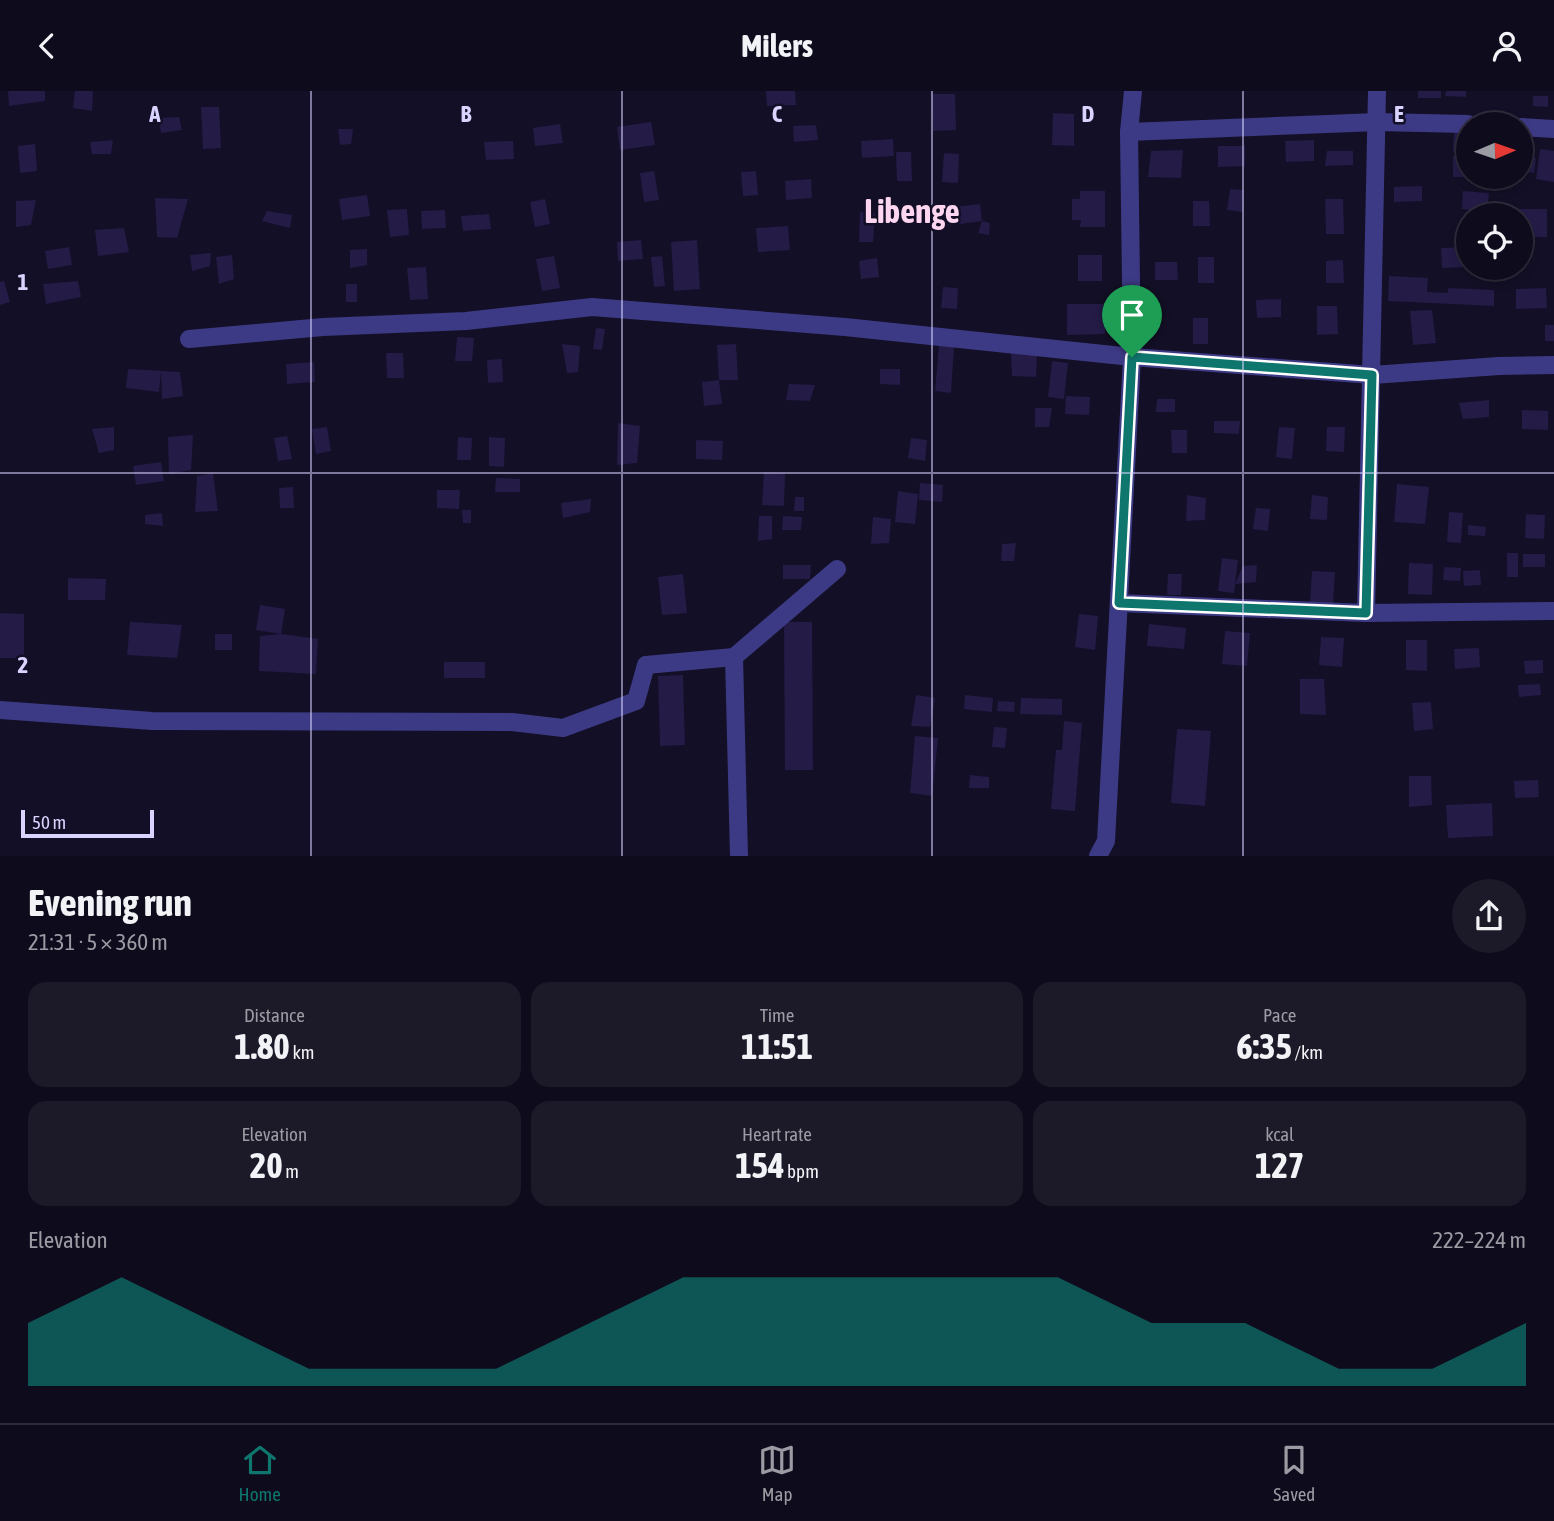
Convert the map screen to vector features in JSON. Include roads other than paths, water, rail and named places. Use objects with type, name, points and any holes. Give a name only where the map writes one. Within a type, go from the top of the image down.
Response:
[{"type":"street","points":[[1098,856],[1106,841],[1132,357],[1129,132],[1133,91]]},
{"type":"street","points":[[1366,613],[1377,91]]},
{"type":"street","points":[[1129,132],[1377,122],[1456,124]]},
{"type":"street","points":[[1533,128],[1554,129]]},
{"type":"street","points":[[189,339],[323,327],[466,321],[592,307],[845,327],[1132,357],[1372,375],[1554,365]]},
{"type":"street","points":[[0,710],[152,721],[512,722],[563,728],[636,701],[646,665],[734,657],[837,569]]},
{"type":"street","points":[[1119,603],[1366,613],[1554,611]]},
{"type":"street","points":[[734,657],[739,856]]},
{"type":"district","name":"Libenge","points":[[912,211]]}]
